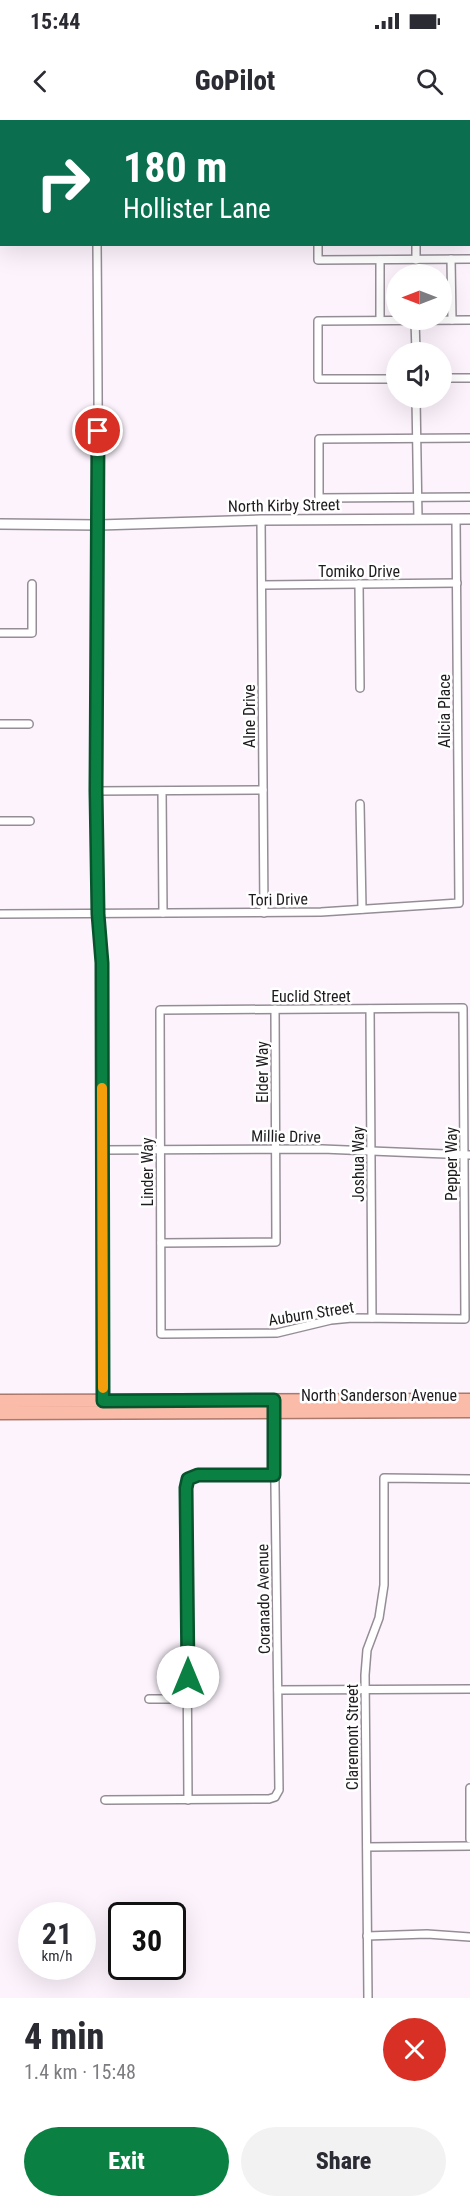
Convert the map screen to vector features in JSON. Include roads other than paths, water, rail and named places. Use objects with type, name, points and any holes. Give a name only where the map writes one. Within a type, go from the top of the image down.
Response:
[{"type":"highway","name":"North Sanderson Avenue","points":[[0,1413],[103,1407],[274,1406],[470,1400]]},
{"type":"highway","name":"North Sanderson Avenue","points":[[0,1401],[103,1407]]},
{"type":"highway","name":"North Sanderson Avenue","points":[[274,1406],[470,1411]]},
{"type":"street","points":[[97,246],[99,525],[96,791],[98,914],[102,963],[103,1407]]},
{"type":"street","points":[[318,246],[318,260],[470,259]]},
{"type":"street","points":[[416,246],[416,260]]},
{"type":"street","points":[[451,259],[451,264]]},
{"type":"street","points":[[380,260],[380,320]]},
{"type":"street","points":[[386,320],[318,321],[318,379],[386,379]]},
{"type":"street","points":[[452,320],[470,320]]},
{"type":"street","points":[[452,378],[470,378]]},
{"type":"street","points":[[416,408],[418,519]]},
{"type":"street","points":[[470,438],[319,439],[319,498],[470,497]]},
{"type":"street","name":"Alicia Place","points":[[456,519],[459,903]]},
{"type":"street","name":"North Kirby Street","points":[[0,524],[99,525],[261,520],[470,519]]},
{"type":"street","name":"Alne Drive","points":[[261,520],[264,913]]},
{"type":"street","name":"Tomiko Drive","points":[[262,585],[457,583]]},
{"type":"street","points":[[0,633],[32,633],[32,584]]},
{"type":"street","points":[[359,584],[360,688]]},
{"type":"street","points":[[0,724],[29,724]]},
{"type":"street","points":[[162,790],[163,913]]},
{"type":"street","points":[[96,791],[263,790]]},
{"type":"street","points":[[360,804],[362,909]]},
{"type":"street","points":[[0,821],[30,821]]},
{"type":"street","name":"Tori Drive","points":[[0,914],[264,913],[459,903]]},
{"type":"street","name":"Euclid Street","points":[[160,1010],[463,1008]]},
{"type":"street","name":"Pepper Way","points":[[463,1008],[467,1154],[465,1319]]},
{"type":"street","name":"Elder Way","points":[[161,1243],[276,1242],[275,1009]]},
{"type":"street","name":"Joshua Way","points":[[370,1009],[372,1318]]},
{"type":"street","name":"Linder Way","points":[[160,1010],[161,1334]]},
{"type":"street","name":"Millie Drive","points":[[103,1150],[276,1149],[467,1154]]},
{"type":"street","name":"Auburn Street","points":[[161,1334],[277,1333],[331,1320],[465,1319]]},
{"type":"street","name":"Coranado Avenue","points":[[188,1800],[269,1799],[275,1797],[279,1790],[274,1406]]},
{"type":"street","points":[[105,1800],[188,1800],[186,1488],[188,1479],[198,1475],[274,1475]]},
{"type":"street","name":"Claremont Street","points":[[368,1998],[365,1689],[367,1650],[379,1618],[384,1585],[384,1478],[470,1479]]},
{"type":"street","points":[[278,1690],[470,1689]]},
{"type":"street","points":[[149,1699],[188,1699]]},
{"type":"street","points":[[470,1788],[470,1839]]},
{"type":"street","points":[[367,1847],[470,1846]]},
{"type":"street","points":[[367,1936],[427,1934],[470,1937]]}]
